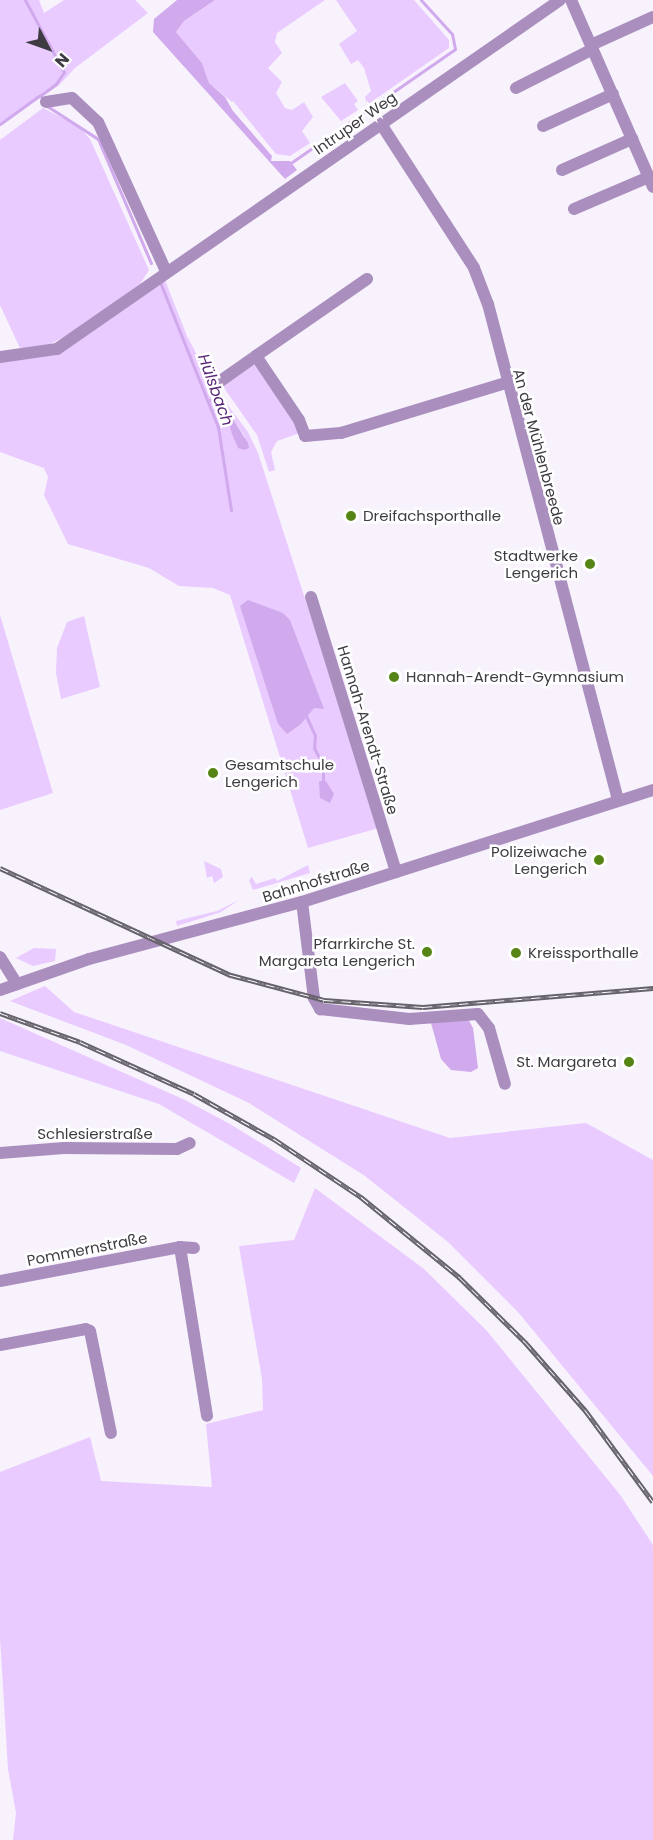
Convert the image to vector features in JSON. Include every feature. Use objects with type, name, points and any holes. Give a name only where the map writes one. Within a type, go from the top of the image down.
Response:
[{"type":"street","name":"Intruper Weg","points":[[0,357],[57,349],[166,271],[560,0]]},
{"type":"street","points":[[571,0],[651,182],[574,209]]},
{"type":"street","points":[[516,88],[653,17]]},
{"type":"street","points":[[543,126],[613,94]]},
{"type":"street","points":[[46,102],[72,98],[98,122],[166,271]]},
{"type":"street","name":"An der Mühlenbreede","points":[[381,123],[474,268],[488,304],[506,383],[618,800]]},
{"type":"street","points":[[562,170],[632,139]]},
{"type":"street","points":[[219,382],[367,279]]},
{"type":"street","points":[[256,356],[305,436],[341,433],[506,383]]},
{"type":"street","name":"Hannah-Arendt-Straße","points":[[311,597],[396,872]]},
{"type":"street","name":"Bahnhofstraße","points":[[0,990],[89,958],[302,902],[653,790]]},
{"type":"street","points":[[302,902],[314,998],[320,1010],[409,1019],[478,1014],[489,1028],[505,1084]]},
{"type":"street","points":[[0,957],[17,984]]},
{"type":"street","name":"Schlesierstraße","points":[[0,1153],[64,1148],[177,1149],[190,1143]]},
{"type":"street","points":[[180,1247],[207,1416]]},
{"type":"street","name":"Pommernstraße","points":[[0,1281],[180,1247],[195,1248]]},
{"type":"street","points":[[0,1346],[86,1329],[90,1331],[111,1433]]},
{"type":"shaded area","points":[[0,0],[39,0],[44,13],[64,0],[135,0],[148,13],[75,68],[59,85],[0,126]]},
{"type":"shaded area","points":[[177,0],[215,0],[184,21],[176,32],[202,63],[209,83],[225,97],[233,111],[272,156],[271,161],[290,161],[297,170],[285,179],[153,32],[154,19]]},
{"type":"shaded area","points":[[215,0],[325,0],[277,33],[275,42],[282,53],[268,68],[282,82],[276,93],[285,108],[292,110],[304,102],[313,117],[302,131],[310,143],[290,156],[276,154],[233,101],[240,93],[232,102],[209,83],[202,63],[176,32],[184,21]]},
{"type":"shaded area","points":[[336,0],[414,0],[449,40],[449,48],[367,105],[365,97],[371,91],[364,68],[358,60],[351,64],[339,44],[357,31]]},
{"type":"shaded area","points":[[345,83],[358,101],[354,104],[358,110],[341,121],[321,97]]},
{"type":"shaded area","points":[[43,108],[78,126],[90,139],[149,270],[140,284],[77,330],[41,349],[20,348],[0,305],[0,140]]},
{"type":"shaded area","points":[[165,280],[187,336],[214,387],[248,432],[258,453],[379,828],[308,848],[230,595],[213,588],[179,586],[149,568],[68,544],[44,495],[48,477],[44,468],[0,452],[0,361],[48,354]],"holes":[[[231,416],[245,437],[238,448],[227,418]]]},
{"type":"shaded area","points":[[252,364],[258,365],[300,433],[277,441],[271,452],[275,470],[269,472],[257,435],[222,385]]},
{"type":"shaded area","points":[[231,416],[249,448],[244,450],[238,448],[227,418]]},
{"type":"shaded area","points":[[248,600],[283,613],[290,620],[324,709],[314,708],[301,724],[287,734],[278,724],[240,606]]},
{"type":"shaded area","points":[[0,615],[53,793],[0,810]]},
{"type":"shaded area","points":[[84,616],[100,687],[61,699],[56,673],[57,648],[67,622]]},
{"type":"shaded area","points":[[319,781],[326,781],[334,794],[330,803],[320,798]]},
{"type":"shaded area","points":[[204,861],[221,869],[223,877],[214,883],[212,876],[207,878]]},
{"type":"shaded area","points":[[308,865],[310,873],[253,890],[249,880],[252,877],[256,884],[275,878],[277,881]]},
{"type":"shaded area","points":[[239,900],[221,912],[177,926],[176,921],[217,911]]},
{"type":"shaded area","points":[[34,948],[56,949],[55,961],[33,966],[16,958]]},
{"type":"shaded area","points":[[45,986],[74,1012],[450,1138],[586,1123],[653,1160],[653,1476],[518,1312],[448,1242],[365,1176],[249,1103],[126,1045],[10,1001]]},
{"type":"shaded area","points":[[0,1018],[185,1100],[230,1124],[301,1168],[294,1183],[159,1104],[0,1051]]},
{"type":"shaded area","points":[[468,1019],[473,1028],[478,1068],[471,1072],[451,1070],[441,1059],[431,1023]]},
{"type":"shaded area","points":[[315,1188],[424,1269],[487,1331],[621,1496],[653,1545],[653,1840],[13,1840],[16,1813],[8,1769],[0,1638],[0,1472],[90,1437],[101,1481],[212,1487],[206,1424],[263,1410],[262,1379],[239,1246],[294,1240]]},
{"type":"waterway","name":"Hülsbach","points":[[25,0],[64,72],[56,84],[41,95],[42,100]]},
{"type":"waterway","points":[[292,162],[455,49],[452,34],[421,0]]},
{"type":"waterway","points":[[0,124],[40,95]]},
{"type":"waterway","name":"Hülsbach","points":[[47,106],[98,139],[151,263]]},
{"type":"waterway","name":"Hülsbach","points":[[160,282],[218,427],[231,510]]},
{"type":"waterway","points":[[210,400],[220,408]]},
{"type":"waterway","name":"Hülsbach","points":[[306,716],[315,735],[314,748],[323,765],[323,780]]},
{"type":"railway","points":[[0,868],[231,975],[324,1000],[423,1007],[653,988]]},
{"type":"railway","points":[[0,1013],[80,1042],[194,1094],[274,1139],[361,1197],[459,1277],[525,1342],[585,1410],[653,1502]]},
{"type":"place","name":"Dreifachsporthalle","points":[[351,516]]},
{"type":"place","name":"Stadtwerke Lengerich","points":[[590,564]]},
{"type":"place","name":"Hannah-Arendt-Gymnasium","points":[[394,677]]},
{"type":"place","name":"Gesamtschule Lengerich","points":[[213,773]]},
{"type":"place","name":"Polizeiwache Lengerich","points":[[599,860]]},
{"type":"place","name":"Pfarrkirche St. Margareta Lengerich","points":[[427,952]]},
{"type":"place","name":"Kreissporthalle","points":[[516,953]]},
{"type":"place","name":"St. Margareta","points":[[629,1062]]}]
